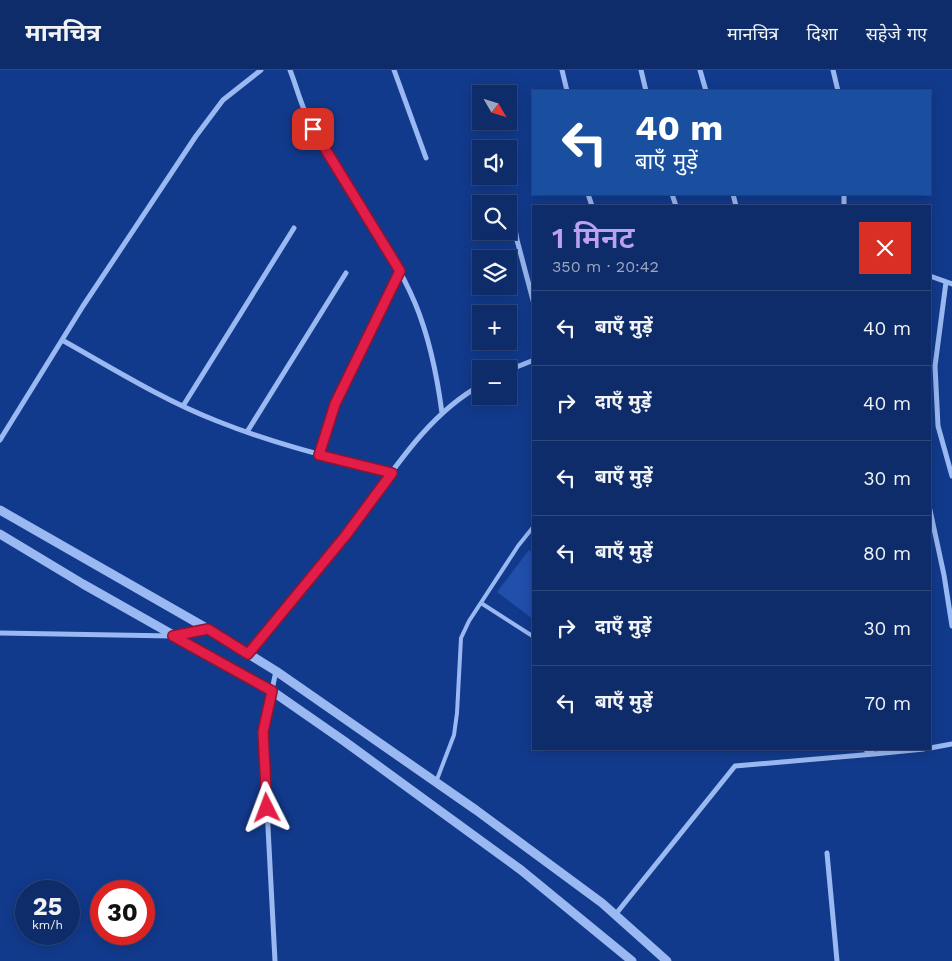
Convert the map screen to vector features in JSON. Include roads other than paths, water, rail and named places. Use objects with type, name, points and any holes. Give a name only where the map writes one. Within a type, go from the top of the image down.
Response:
[{"type":"street","points":[[0,440],[62,340],[196,136],[223,100],[261,70]]},
{"type":"street","points":[[290,70],[306,115],[321,143],[400,271],[415,303],[426,333],[436,370],[442,413]]},
{"type":"street","points":[[394,70],[426,158]]},
{"type":"street","points":[[562,70],[567,90]]},
{"type":"street","points":[[641,70],[646,90]]},
{"type":"street","points":[[700,70],[706,90]]},
{"type":"street","points":[[833,70],[838,90]]},
{"type":"street","points":[[183,406],[294,228]]},
{"type":"street","points":[[517,240],[532,296]]},
{"type":"street","points":[[319,455],[335,404],[400,271]]},
{"type":"street","points":[[247,432],[346,273]]},
{"type":"street","points":[[931,276],[949,283],[935,366],[938,426],[952,476]]},
{"type":"street","points":[[62,340],[183,406],[217,421],[295,448],[392,473]]},
{"type":"street","points":[[517,367],[532,361]]},
{"type":"street","points":[[248,654],[346,535],[413,445],[442,413],[472,390]]},
{"type":"street","points":[[0,510],[208,629],[276,671],[436,782],[571,880],[615,914],[667,961]]},
{"type":"street","points":[[931,515],[944,575],[952,626]]},
{"type":"street","points":[[0,534],[173,636],[272,691],[521,870],[632,961]]},
{"type":"street","points":[[0,633],[173,636],[208,629]]},
{"type":"street","points":[[275,961],[263,732],[276,671]]},
{"type":"street","points":[[931,748],[952,744]]},
{"type":"street","points":[[867,750],[874,754]]},
{"type":"street","points":[[615,914],[735,766],[914,750]]},
{"type":"street","points":[[826,852],[837,961]]},
{"type":"lane","points":[[436,782],[454,735],[461,638],[469,621],[518,546],[532,528]]},
{"type":"lane","points":[[481,603],[532,636]]}]
